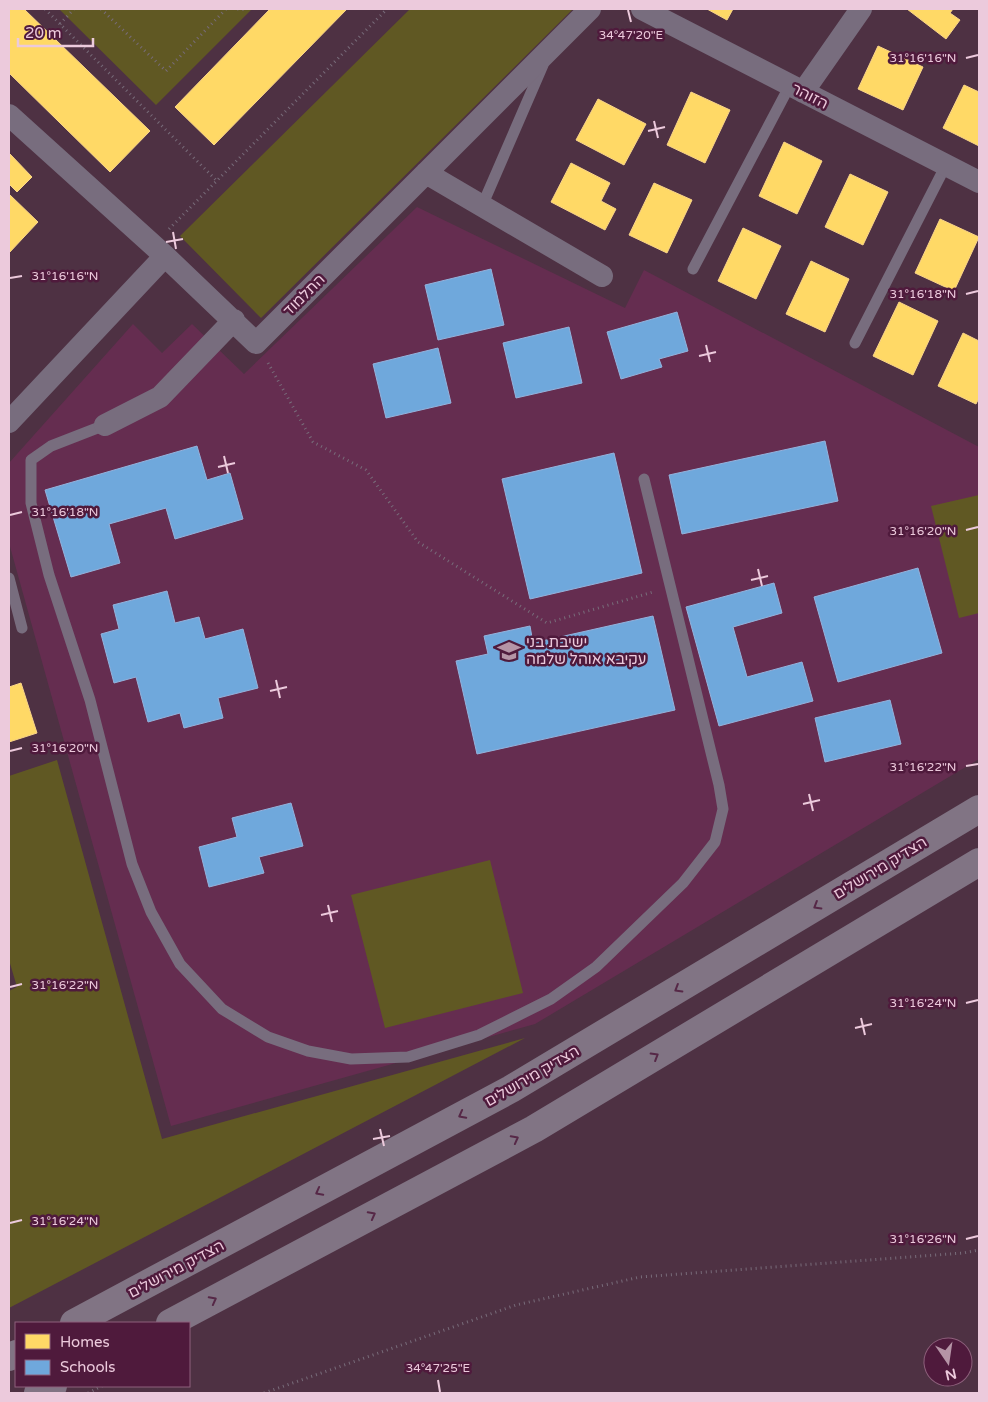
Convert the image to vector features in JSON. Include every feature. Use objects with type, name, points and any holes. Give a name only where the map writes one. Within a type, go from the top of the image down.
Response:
[{"type":"main road","name":"הצדיק מירושלים","points":[[76,1322],[511,1089],[979,809]]},
{"type":"main road","points":[[172,1322],[534,1129],[979,862]]},
{"type":"main road","points":[[38,1393],[51,1387]]},
{"type":"street","name":"התלמוד","points":[[256,343],[590,9]]},
{"type":"street","name":"הזוהר","points":[[642,9],[979,182]]},
{"type":"street","points":[[796,88],[861,9]]},
{"type":"street","points":[[9,115],[159,250],[256,343]]},
{"type":"street","points":[[426,174],[602,276]]},
{"type":"street","points":[[9,422],[159,250]]},
{"type":"street","points":[[105,425],[160,397],[234,320]]},
{"type":"lane","points":[[482,206],[550,49]]},
{"type":"lane","points":[[693,269],[796,88]]},
{"type":"lane","points":[[855,343],[946,165]]},
{"type":"lane","points":[[105,425],[51,446],[31,460],[31,503],[49,575],[90,700],[132,864],[151,912],[180,964],[222,1009],[268,1037],[308,1051],[351,1059],[408,1057],[479,1035],[551,999],[596,967],[683,883],[715,842],[723,809],[719,785],[644,478]]},
{"type":"lane","points":[[9,578],[22,628]]},
{"type":"path","points":[[45,9],[216,181]]},
{"type":"path","points":[[60,24],[74,9]]},
{"type":"path","points":[[101,9],[166,71],[226,9]]},
{"type":"path","points":[[238,9],[240,11],[243,9]]},
{"type":"path","points":[[159,250],[216,181],[387,9]]},
{"type":"path","points":[[256,343],[313,442],[366,470],[418,542],[547,624],[671,587]]},
{"type":"path","points":[[264,1393],[516,1305],[640,1278],[963,1254],[979,1250]]},
{"type":"path","points":[[88,1393],[100,1387]]},
{"type":"shaded area","points":[[59,9],[252,9],[156,105]]},
{"type":"shaded area","points":[[410,9],[573,9],[261,318],[180,236]]},
{"type":"shaded area","name":"ישיבת בני עקיבא אוהל שלמה","points":[[417,207],[625,308],[644,270],[979,447],[979,759],[535,1024],[171,1126],[9,543],[9,463],[133,324],[162,353],[192,324],[244,374]]},
{"type":"shaded area","points":[[979,495],[979,613],[959,618],[931,506]]},
{"type":"shaded area","points":[[57,760],[162,1139],[525,1038],[9,1308],[9,991],[17,987],[9,960],[9,776]]},
{"type":"shaded area","points":[[490,860],[523,993],[385,1028],[351,895]]},
{"type":"building: Homes","points":[[9,9],[24,9],[150,131],[110,172],[9,73]]},
{"type":"building: Homes","points":[[270,9],[347,9],[214,145],[175,107]]},
{"type":"building: Homes","points":[[707,9],[733,9],[727,20]]},
{"type":"building: Homes","points":[[907,9],[953,9],[950,13],[960,20],[946,39]]},
{"type":"building: Homes","points":[[878,46],[923,67],[903,110],[858,89]]},
{"type":"building: Homes","points":[[964,85],[979,92],[979,146],[943,128]]},
{"type":"building: Homes","points":[[691,92],[730,110],[705,163],[667,145]]},
{"type":"building: Homes","points":[[598,99],[646,124],[624,165],[576,140]]},
{"type":"building: Homes","points":[[784,142],[822,161],[797,214],[759,196]]},
{"type":"building: Homes","points":[[10,154],[32,177],[17,192],[9,184]]},
{"type":"building: Homes","points":[[571,163],[610,183],[601,201],[616,209],[605,230],[551,202]]},
{"type":"building: Homes","points":[[850,174],[888,192],[863,245],[825,227]]},
{"type":"building: Homes","points":[[654,183],[692,200],[667,253],[629,235]]},
{"type":"building: Homes","points":[[9,194],[38,222],[9,253]]},
{"type":"building: Homes","points":[[940,219],[979,237],[954,291],[915,273]]},
{"type":"building: Homes","points":[[743,228],[781,246],[756,299],[718,281]]},
{"type":"building: Homes","points":[[811,261],[849,279],[825,332],[786,314]]},
{"type":"building: Homes","points":[[899,302],[938,321],[913,375],[873,356]]},
{"type":"building: Homes","points":[[963,333],[979,341],[979,398],[976,404],[938,386]]},
{"type":"building: Homes","points":[[21,683],[37,733],[9,742],[9,687]]},
{"type":"building: Schools","points":[[491,269],[504,325],[438,340],[425,285]]},
{"type":"building: Schools","points":[[677,312],[688,351],[659,359],[662,367],[621,379],[607,332]]},
{"type":"building: Schools","points":[[569,327],[582,383],[516,398],[503,343]]},
{"type":"building: Schools","points":[[438,348],[451,403],[386,418],[373,364]]},
{"type":"building: Schools","points":[[825,441],[838,501],[682,534],[669,475]]},
{"type":"building: Schools","points":[[197,446],[207,480],[230,473],[243,519],[175,539],[166,508],[109,524],[120,563],[71,577],[45,490]]},
{"type":"building: Schools","points":[[614,453],[642,573],[530,599],[502,479]]},
{"type":"building: Schools","points":[[918,568],[942,653],[838,682],[814,597]]},
{"type":"building: Schools","points":[[774,583],[782,613],[733,627],[747,677],[802,662],[813,701],[719,726],[686,607]]},
{"type":"building: Schools","points":[[167,591],[175,623],[199,617],[205,639],[243,629],[258,688],[218,698],[223,718],[184,728],[180,713],[148,722],[136,677],[114,683],[101,634],[119,629],[113,605]]},
{"type":"building: Schools","points":[[653,616],[675,710],[477,754],[456,661],[488,654],[484,636],[530,626],[533,643]]},
{"type":"building: Schools","points":[[890,700],[901,744],[825,762],[815,718]]},
{"type":"building: Schools","points":[[291,803],[303,846],[259,857],[264,873],[209,887],[199,847],[237,837],[232,818]]},
{"type":"place","name":"ישיבת בני עקיבא אוהל שלמה","points":[[509,651]]}]
